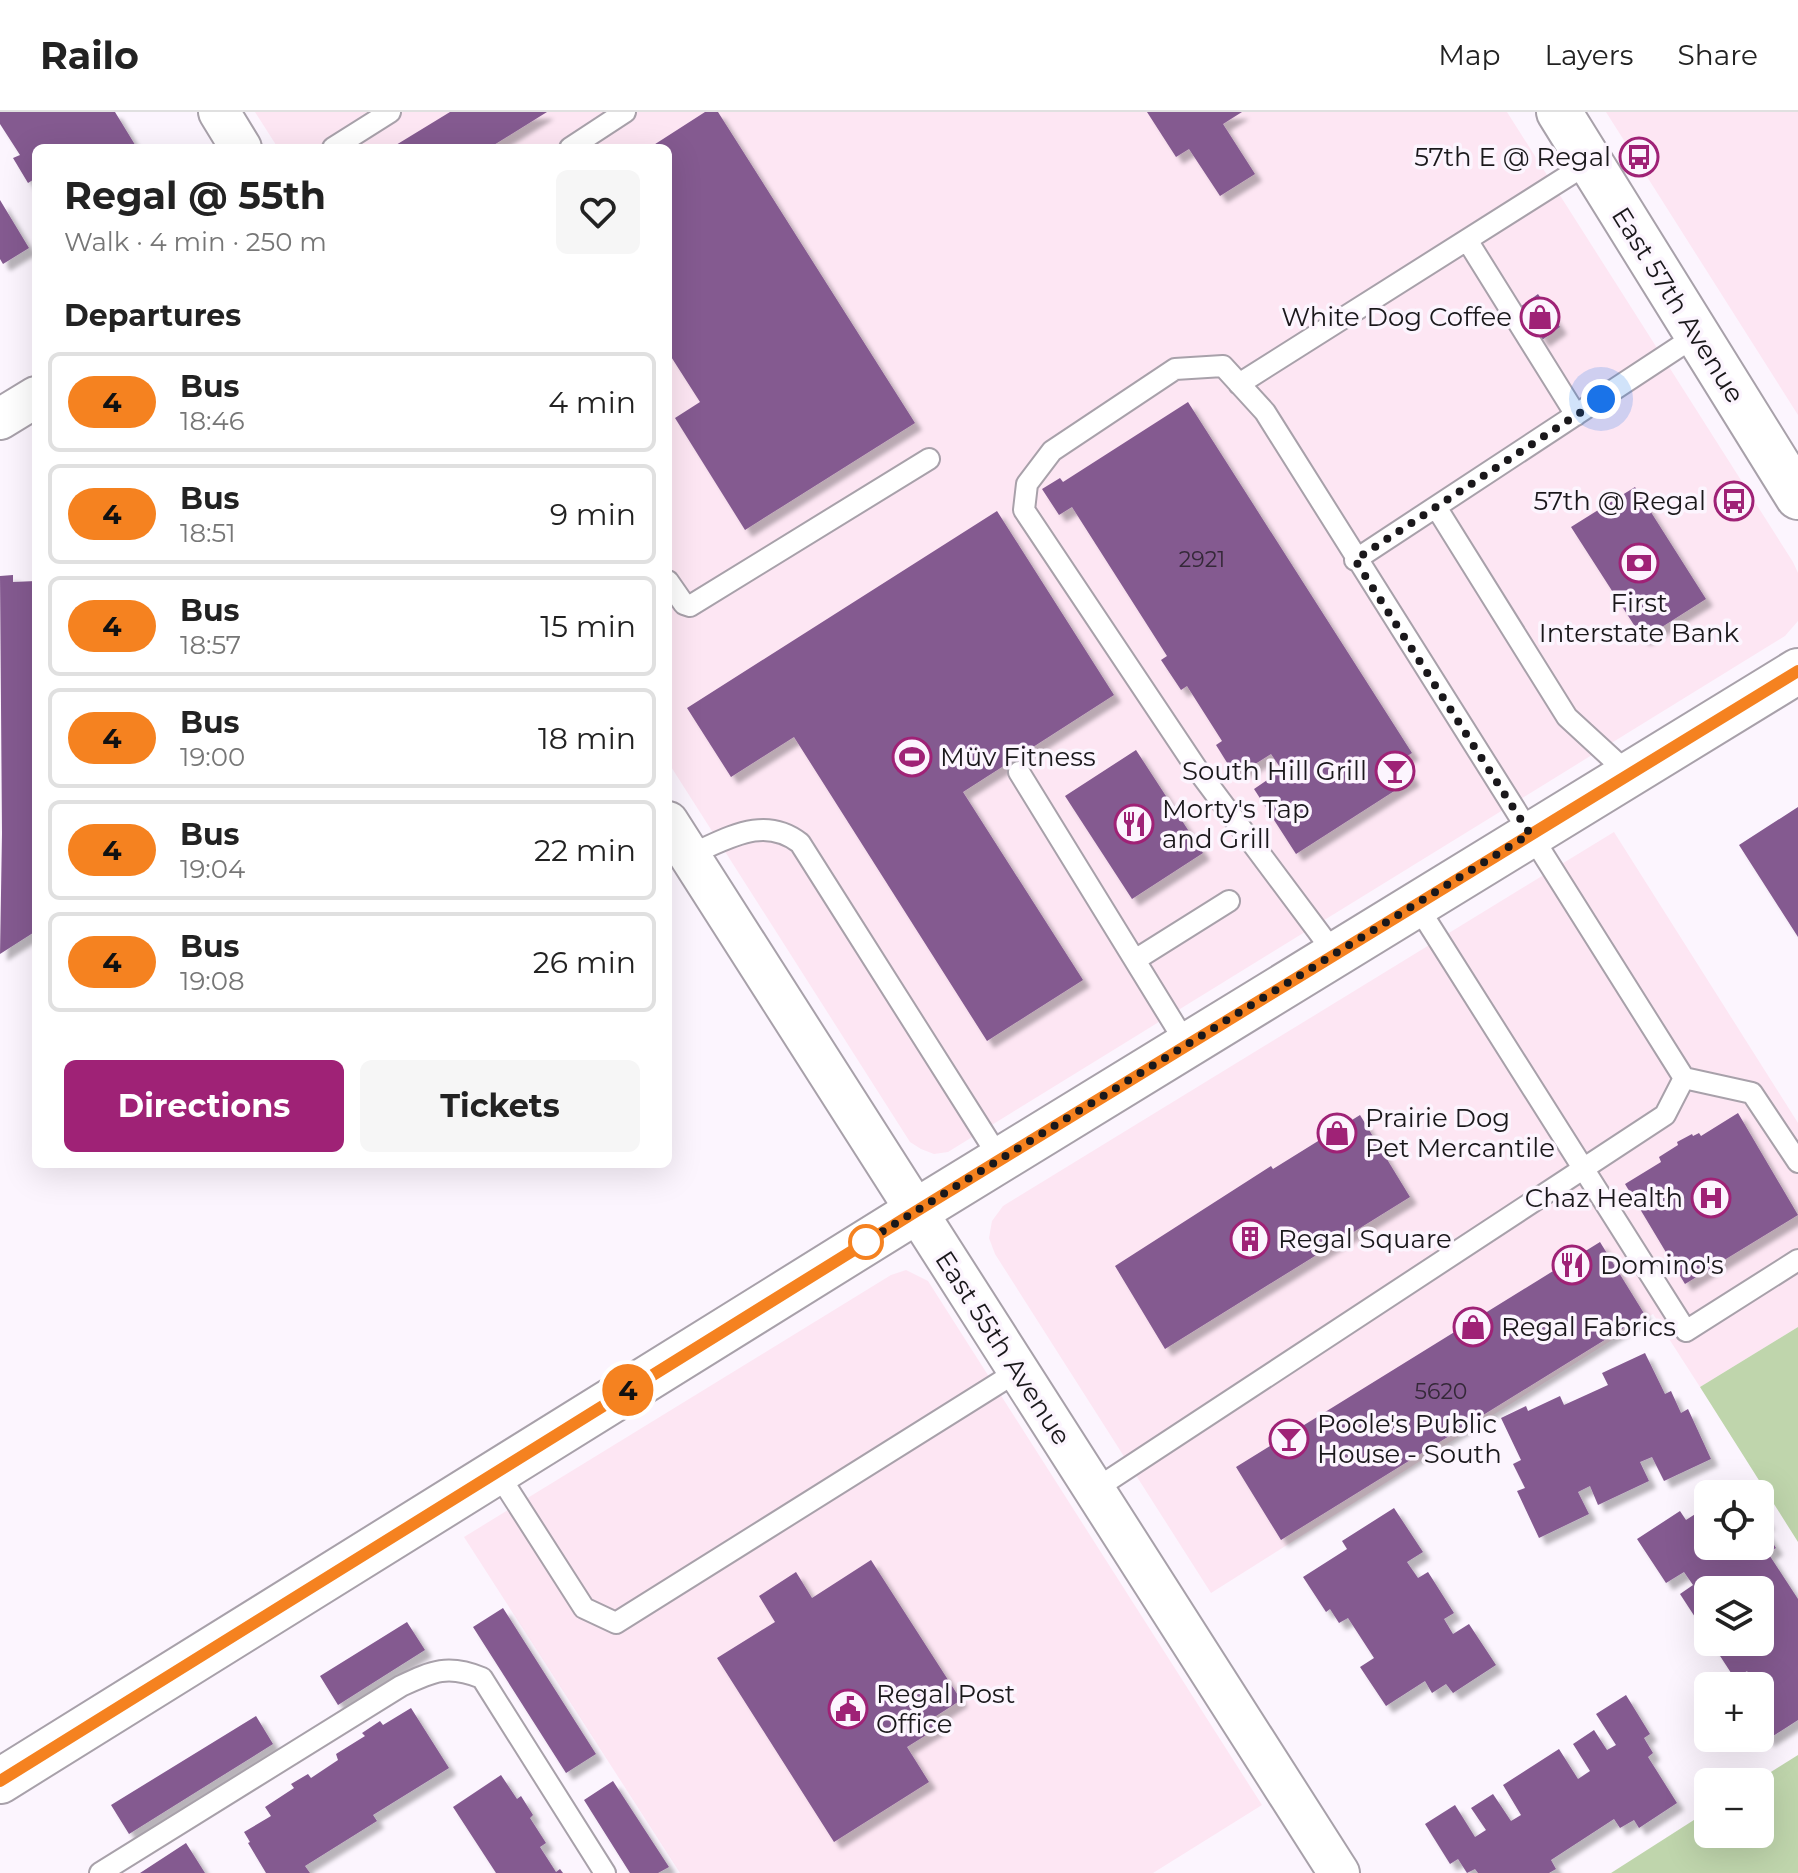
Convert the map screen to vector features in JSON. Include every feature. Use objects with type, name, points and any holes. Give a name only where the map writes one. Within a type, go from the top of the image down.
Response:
[{"type":"main road","name":"East 57th Avenue","points":[[1559,112],[1798,497]]},
{"type":"main road","points":[[0,1781],[1000,1159],[1798,671]]},
{"type":"street","points":[[219,112],[239,144]]},
{"type":"street","points":[[0,419],[32,399]]},
{"type":"street","name":"East 55th Avenue","points":[[672,828],[1339,1873]]},
{"type":"lane","points":[[339,144],[390,112]]},
{"type":"lane","points":[[576,144],[625,112]]},
{"type":"lane","points":[[1239,384],[1590,162]]},
{"type":"lane","points":[[1467,240],[1576,415]]},
{"type":"lane","points":[[1355,560],[1697,335]]},
{"type":"lane","points":[[1335,954],[1199,772],[1024,510],[1027,484],[1052,451],[1175,369],[1223,366],[1265,412],[1355,560],[1684,1078],[1752,1093],[1798,1162]]},
{"type":"lane","points":[[672,587],[684,604],[690,606],[929,459]]},
{"type":"lane","points":[[1436,507],[1567,717],[1629,774]]},
{"type":"lane","points":[[1019,772],[1187,1045]]},
{"type":"lane","points":[[689,855],[751,830],[786,832],[800,843],[1000,1159]]},
{"type":"lane","points":[[1135,960],[1229,901]]},
{"type":"lane","points":[[1416,904],[1686,1331],[1798,1260]]},
{"type":"lane","points":[[1094,1490],[1665,1115],[1684,1078]]},
{"type":"lane","points":[[497,1472],[584,1608],[616,1623],[1018,1371]]},
{"type":"lane","points":[[100,1873],[401,1686],[428,1673],[459,1668],[482,1678],[605,1873]]},
{"type":"shaded area","points":[[255,112],[1507,112],[1793,562],[1798,573],[1798,621],[1785,636],[948,1152],[934,1154],[910,1142],[672,768],[672,144],[275,144]]},
{"type":"shaded area","points":[[1606,112],[1798,112],[1798,415]]},
{"type":"shaded area","points":[[1614,832],[1798,1123],[1798,1327],[1700,1387],[1653,1314],[1211,1593],[995,1254],[989,1238],[992,1221],[1003,1206]]},
{"type":"shaded area","points":[[906,1270],[928,1281],[1262,1805],[1153,1873],[680,1873],[464,1537],[891,1275]]},
{"type":"green space","points":[[1798,1327],[1798,1542],[1774,1504],[1774,1480],[1759,1480],[1700,1387]]},
{"type":"green space","points":[[1798,1755],[1798,1873],[1611,1873],[1694,1820],[1694,1848],[1774,1848],[1774,1770]]},
{"type":"building","points":[[0,112],[115,112],[135,144],[32,144],[32,180],[28,183],[13,158],[20,155],[0,124]]},
{"type":"building","points":[[450,112],[547,112],[495,144],[398,144]]},
{"type":"building","points":[[705,112],[718,112],[915,423],[745,530],[675,418],[700,402],[672,358],[672,144],[655,144]]},
{"type":"building","points":[[1147,112],[1242,112],[1223,124],[1255,174],[1220,196],[1189,149],[1176,157]]},
{"type":"building","points":[[0,200],[29,248],[3,264],[0,259]]},
{"type":"building","name":"White Dog Coffee","points":[[1538,294],[1560,327],[1542,340],[1520,307]]},
{"type":"building","points":[[1188,402],[1412,753],[1401,760],[1413,779],[1296,854],[1254,789],[1282,770],[1271,754],[1244,771],[1239,764],[1231,769],[1216,745],[1222,741],[1187,686],[1181,690],[1161,660],[1167,656],[1072,507],[1059,515],[1042,489],[1060,478],[1063,482]]},
{"type":"building","name":"First Interstate Bank","points":[[1635,487],[1706,599],[1643,639],[1571,527]]},
{"type":"building","name":"Müv Fitness","points":[[997,511],[1114,695],[963,792],[1083,980],[987,1041],[794,737],[731,777],[687,708]]},
{"type":"building","points":[[13,575],[13,582],[32,581],[32,934],[0,954],[2,833],[0,576]]},
{"type":"building","name":"Morty's Tap and Grill","points":[[1136,750],[1203,853],[1132,899],[1065,796]]},
{"type":"building","points":[[1798,807],[1798,937],[1739,845]]},
{"type":"building","name":"Chaz Health","points":[[1738,1113],[1798,1215],[1685,1284],[1625,1184],[1661,1162],[1659,1157],[1678,1145],[1677,1142],[1692,1134],[1699,1133],[1701,1136]]},
{"type":"building","name":"Regal Square","points":[[1360,1115],[1410,1197],[1165,1349],[1115,1266],[1271,1166],[1273,1169]]},
{"type":"building","points":[[1600,1242],[1645,1315],[1281,1540],[1236,1467]]},
{"type":"building","points":[[1645,1353],[1665,1394],[1671,1391],[1681,1413],[1688,1409],[1711,1459],[1664,1481],[1652,1457],[1640,1462],[1649,1481],[1598,1505],[1590,1486],[1578,1492],[1589,1514],[1539,1538],[1517,1491],[1525,1488],[1513,1464],[1521,1460],[1501,1418],[1526,1406],[1528,1411],[1560,1396],[1564,1405],[1608,1385],[1602,1373]]},
{"type":"building","points":[[1394,1508],[1423,1552],[1407,1562],[1418,1578],[1428,1572],[1454,1613],[1444,1619],[1453,1634],[1469,1624],[1496,1665],[1453,1693],[1446,1684],[1432,1693],[1425,1681],[1386,1706],[1360,1667],[1374,1658],[1348,1618],[1339,1623],[1330,1609],[1326,1612],[1303,1577],[1347,1549],[1342,1541]]},
{"type":"building","points":[[1680,1511],[1686,1520],[1694,1515],[1694,1560],[1773,1560],[1798,1599],[1798,1720],[1774,1735],[1774,1672],[1730,1672],[1720,1656],[1774,1656],[1774,1576],[1694,1576],[1694,1616],[1680,1594],[1693,1585],[1684,1572],[1666,1583],[1637,1539]]},
{"type":"building","name":"Regal Post Office","points":[[871,1560],[961,1700],[933,1718],[939,1727],[907,1747],[929,1782],[834,1842],[717,1658],[775,1622],[759,1596],[796,1572],[812,1598]]},
{"type":"building","points":[[503,1608],[596,1754],[566,1773],[473,1627]]},
{"type":"building","points":[[407,1622],[425,1650],[338,1705],[320,1676]]},
{"type":"building","points":[[1626,1695],[1650,1734],[1644,1738],[1653,1753],[1648,1757],[1677,1803],[1639,1828],[1634,1820],[1620,1828],[1614,1819],[1551,1860],[1556,1869],[1549,1873],[1478,1873],[1475,1869],[1467,1873],[1458,1859],[1450,1864],[1425,1824],[1455,1805],[1475,1837],[1486,1830],[1471,1808],[1493,1794],[1511,1821],[1521,1815],[1503,1785],[1559,1749],[1578,1779],[1590,1771],[1573,1744],[1594,1730],[1607,1750],[1616,1745],[1596,1714]]},
{"type":"building","points":[[411,1708],[449,1768],[373,1815],[377,1821],[305,1866],[310,1873],[266,1873],[244,1832],[271,1816],[265,1807],[294,1788],[291,1784],[308,1774],[311,1778],[338,1760],[336,1754],[365,1736],[362,1733],[380,1721],[383,1725]]},
{"type":"building","points":[[256,1716],[273,1744],[129,1834],[111,1805]]},
{"type":"building","points":[[501,1775],[517,1799],[521,1796],[546,1843],[540,1847],[556,1872],[560,1869],[563,1873],[496,1873],[453,1807]]},
{"type":"building","points":[[613,1781],[669,1867],[658,1873],[630,1873],[584,1800]]},
{"type":"building","points":[[186,1843],[205,1873],[140,1873]]},
{"type":"bus line","name":"4","points":[[0,1781],[915,1212],[1798,671]]},
{"type":"place","name":"57th E @ Regal","points":[[1639,157]]},
{"type":"place","name":"White Dog Coffee","points":[[1540,317]]},
{"type":"place","name":"57th @ Regal","points":[[1734,501]]},
{"type":"place","name":"First Interstate Bank","points":[[1639,563]]},
{"type":"place","name":"Müv Fitness","points":[[912,757]]},
{"type":"place","name":"South Hill Grill","points":[[1395,771]]},
{"type":"place","name":"Morty's Tap and Grill","points":[[1134,824]]},
{"type":"place","name":"Prairie Dog Pet Mercantile","points":[[1337,1133]]},
{"type":"place","name":"Chaz Health","points":[[1711,1198]]},
{"type":"place","name":"Regal Square","points":[[1250,1239]]},
{"type":"place","name":"Domino's","points":[[1572,1265]]},
{"type":"place","name":"Regal Fabrics","points":[[1473,1327]]},
{"type":"place","name":"Poole's Public House - South","points":[[1289,1439]]},
{"type":"place","name":"Regal Post Office","points":[[848,1709]]},
{"type":"route","points":[[866,1242],[862,1244],[1530,834],[1355,560],[1601,399]]}]
